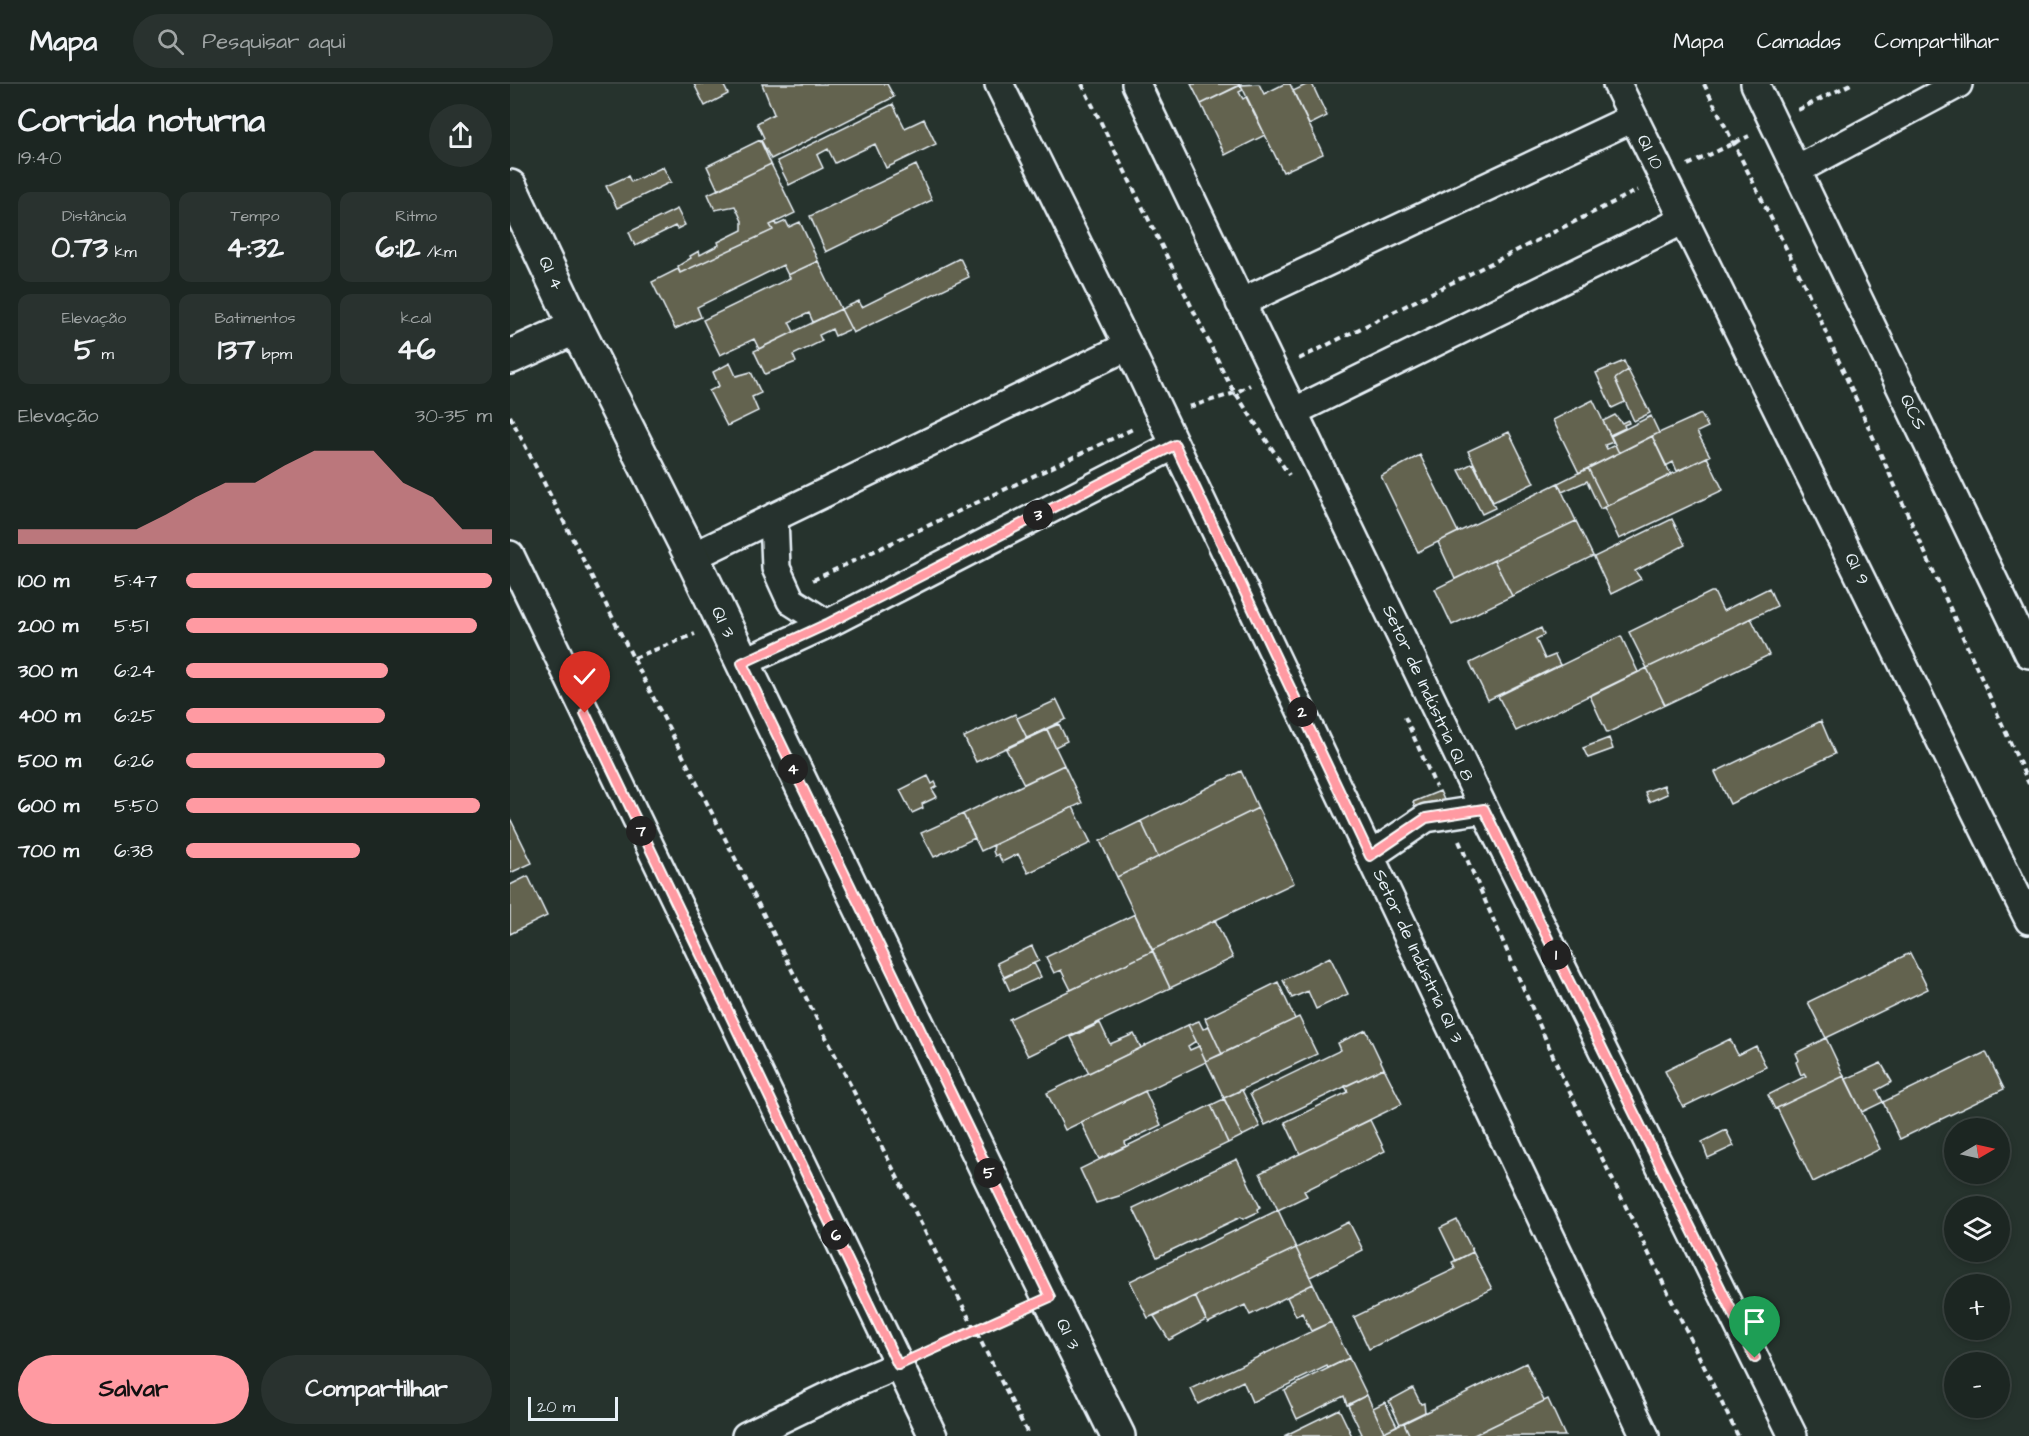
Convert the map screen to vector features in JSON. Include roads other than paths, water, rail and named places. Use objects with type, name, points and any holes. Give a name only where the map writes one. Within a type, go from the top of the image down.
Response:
[{"type":"street","name":"Setor de Indústria QI 3","points":[[999,84],[1128,346],[1646,1436]]},
{"type":"street","name":"Setor de Indústria QI 8","points":[[1136,84],[1240,303],[1295,411],[1484,809],[1793,1436]]},
{"type":"street","name":"QI 10","points":[[1617,84],[1684,220]]},
{"type":"street","name":"QCS","points":[[1755,84],[2029,654]]},
{"type":"street","points":[[1797,170],[1958,84]]},
{"type":"street","points":[[1240,303],[1633,118]]},
{"type":"street","name":"QI 4","points":[[510,187],[576,327]]},
{"type":"street","points":[[1295,411],[1684,220]]},
{"type":"street","name":"QI 9","points":[[1684,220],[2029,920]]},
{"type":"street","points":[[510,357],[576,327]]},
{"type":"street","name":"QI 3","points":[[576,327],[692,557],[1118,1436]]},
{"type":"street","points":[[692,557],[1128,346]]},
{"type":"street","points":[[742,663],[827,624],[1175,445]]},
{"type":"street","points":[[774,517],[776,568],[791,601],[827,624]]},
{"type":"street","points":[[510,555],[933,1436]]},
{"type":"street","points":[[1370,856],[1426,818],[1484,809]]},
{"type":"street","points":[[746,1436],[898,1365]]}]
